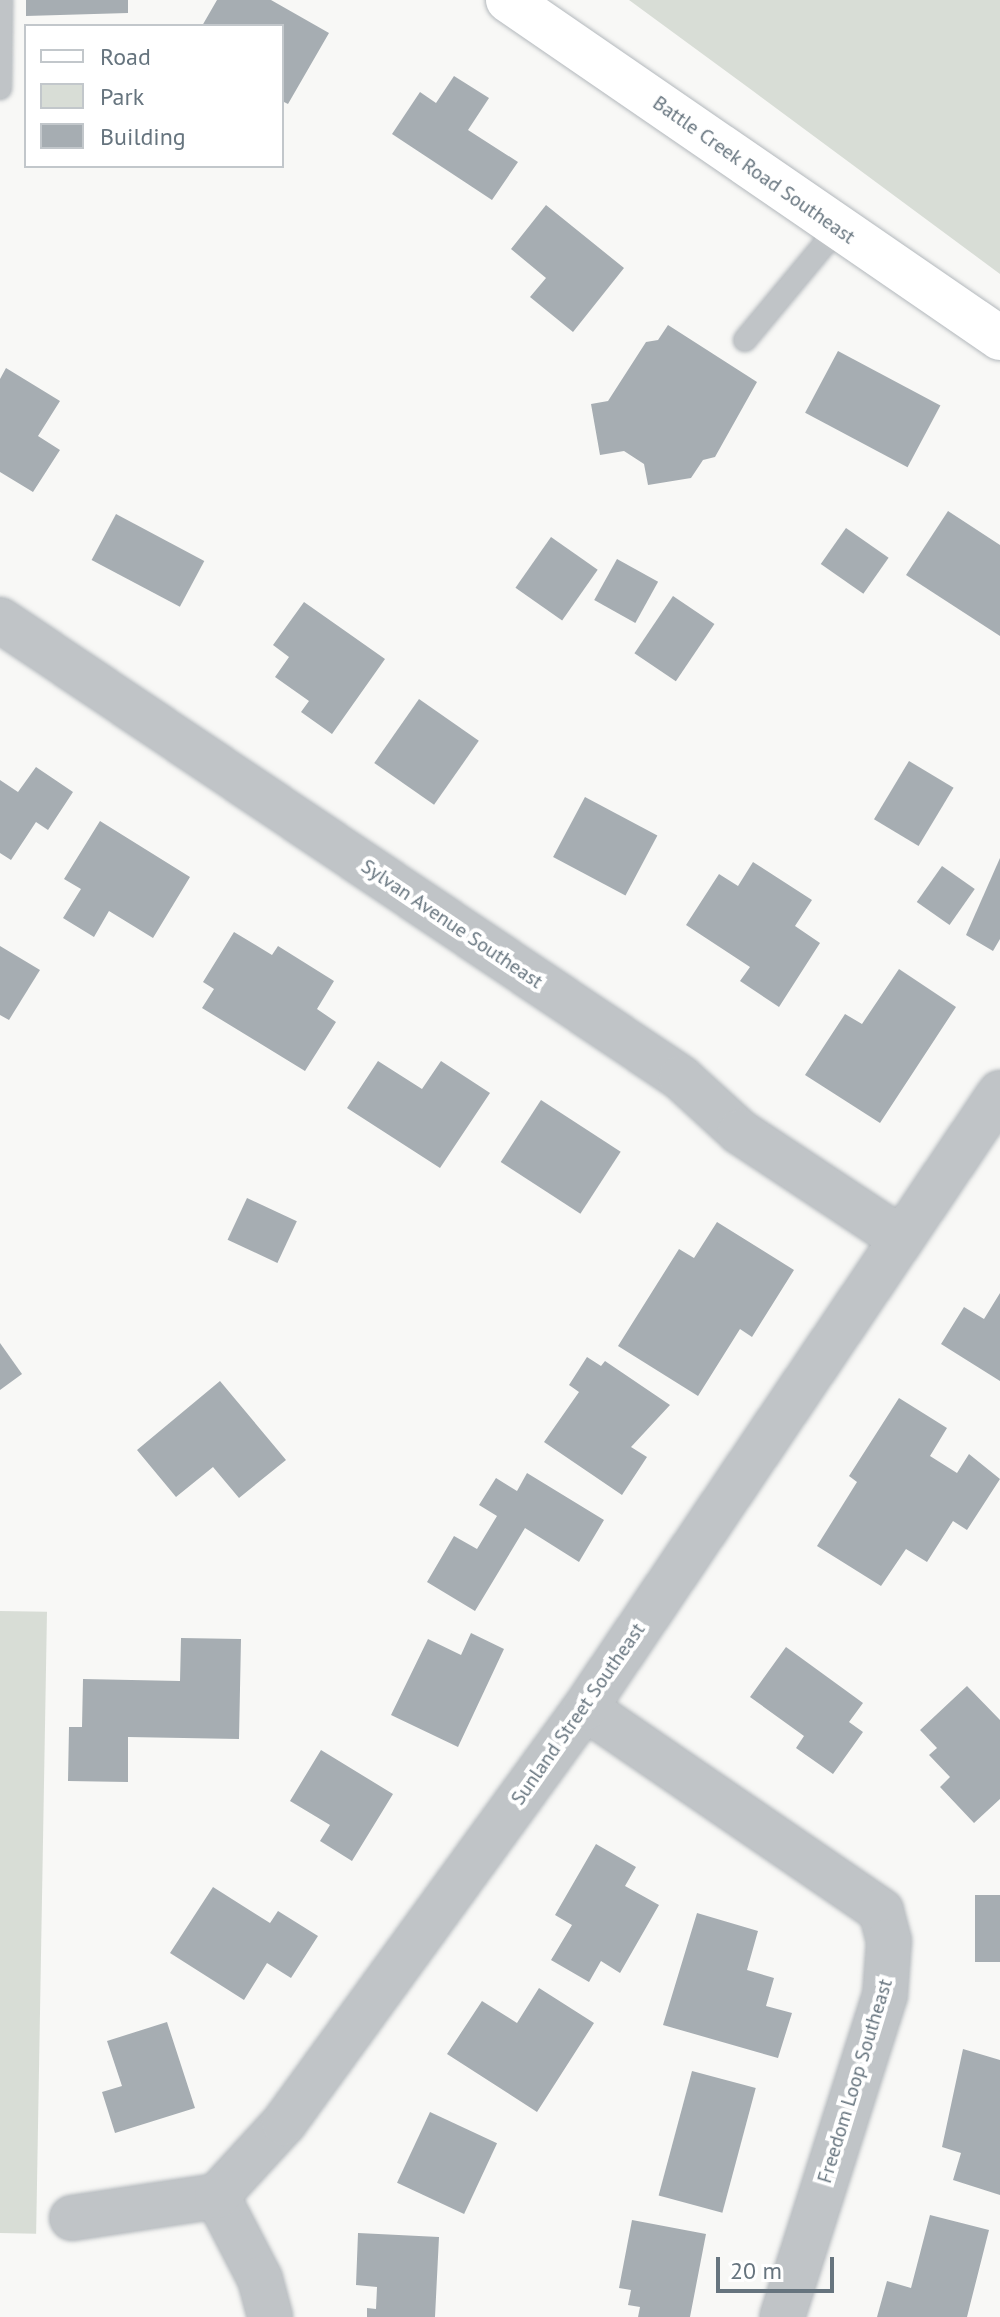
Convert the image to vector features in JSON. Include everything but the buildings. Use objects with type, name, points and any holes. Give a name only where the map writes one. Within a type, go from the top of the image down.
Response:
[{"type":"main road","name":"Battle Creek Road Southeast","points":[[508,0],[1000,338]]},
{"type":"street","name":"Sylvan Avenue Southeast","points":[[0,620],[681,1078],[740,1132],[897,1236]]},
{"type":"street","name":"Sunland Street Southeast","points":[[217,2196],[284,2123],[585,1708],[897,1236],[1000,1093]]},
{"type":"street","name":"Freedom Loop Southeast","points":[[585,1708],[881,1911],[889,1941],[885,1995],[782,2317]]},
{"type":"street","points":[[72,2218],[217,2196],[260,2279],[270,2317]]},
{"type":"lane","points":[[0,88],[1,0]]},
{"type":"lane","points":[[745,340],[838,228]]},
{"type":"green space","points":[[629,0],[1000,0],[1000,274],[753,91]]},
{"type":"green space","points":[[0,1611],[47,1612],[36,2234],[0,2233]]}]
